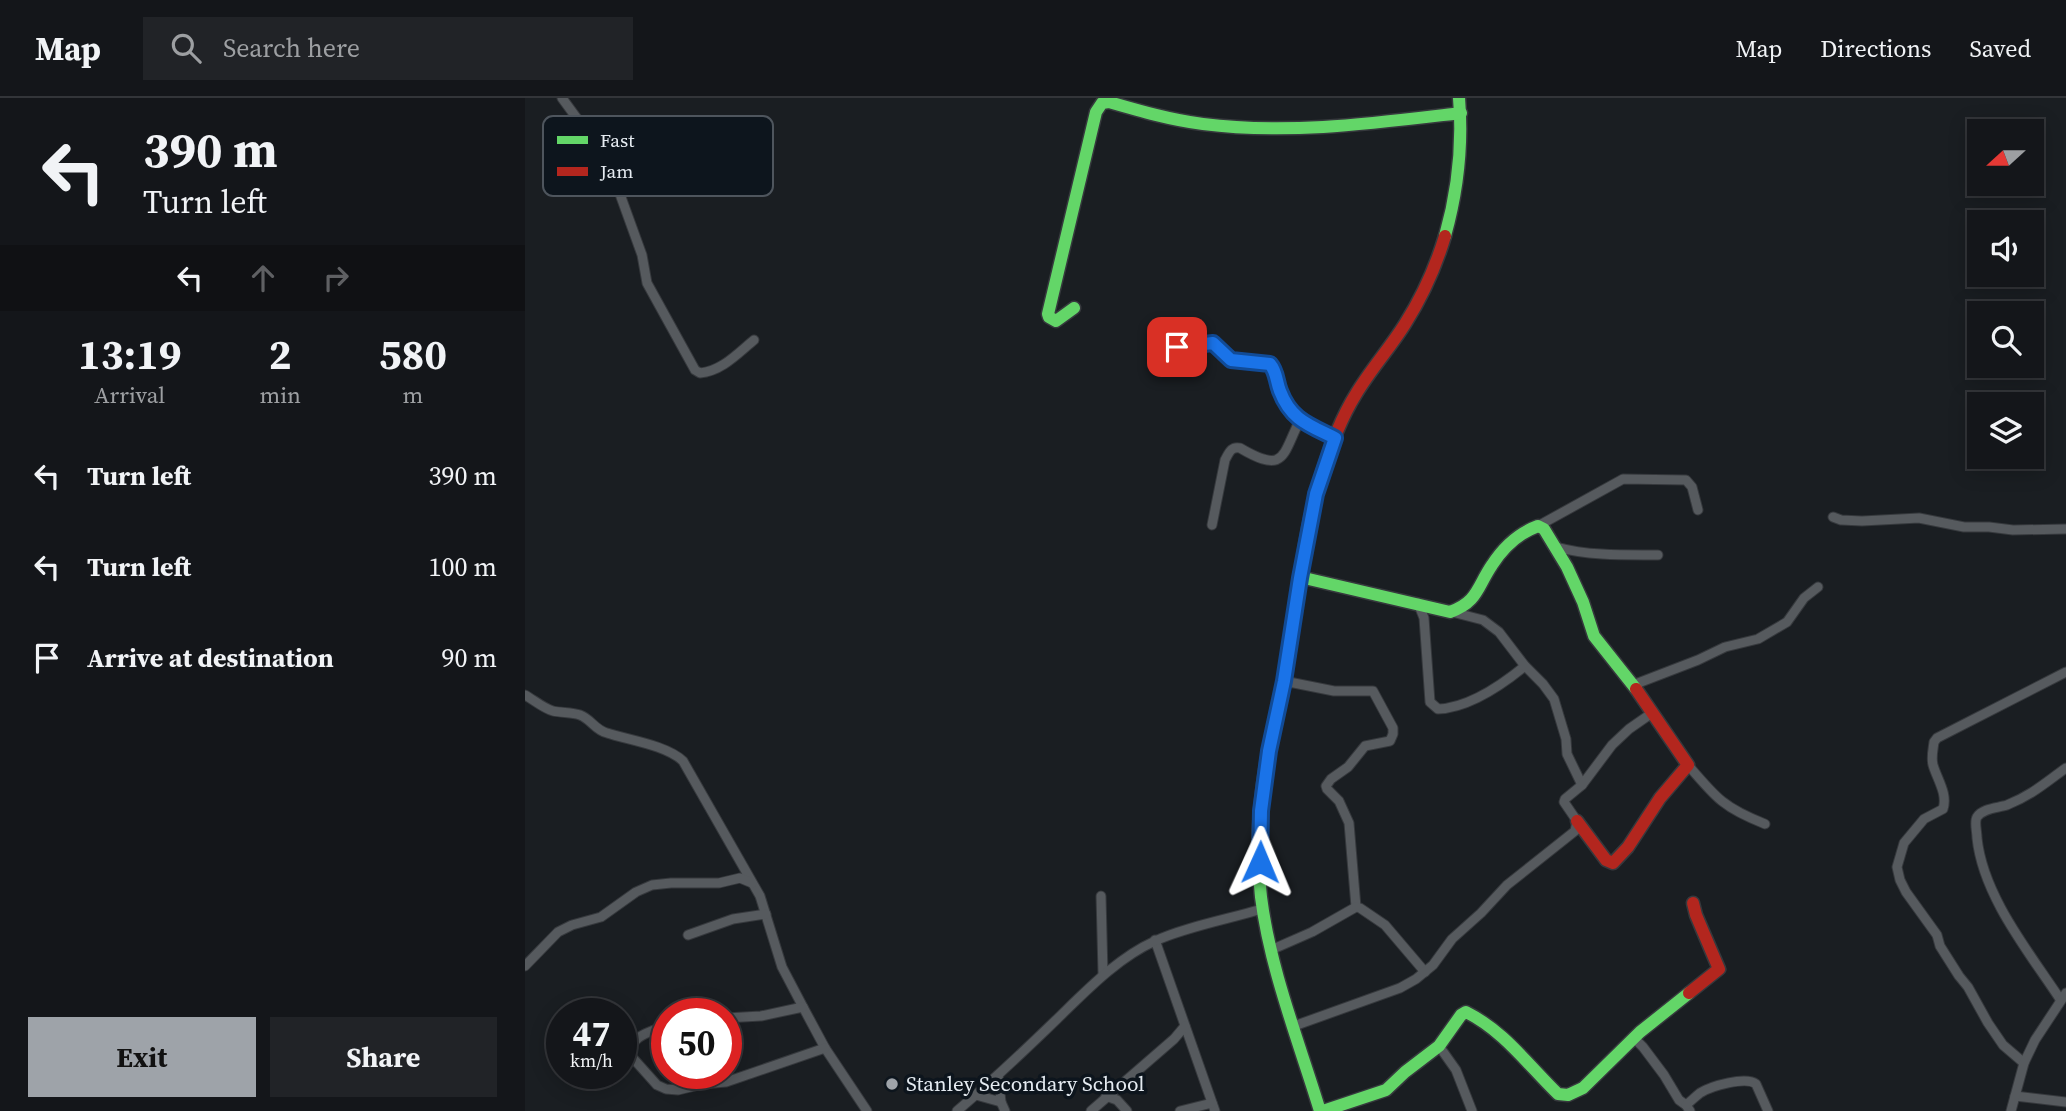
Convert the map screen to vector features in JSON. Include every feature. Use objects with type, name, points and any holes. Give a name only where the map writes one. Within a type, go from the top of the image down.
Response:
[{"type":"street","points":[[562,98],[575,116]]},
{"type":"street","points":[[1459,98],[1461,153],[1454,201],[1429,276],[1407,320],[1354,397],[1335,438],[1316,494],[1284,681],[1269,751],[1261,811],[1262,909],[1271,950],[1322,1111],[1386,1090],[1439,1046],[1466,1013],[1492,1028],[1563,1096],[1581,1089],[1634,1038],[1719,969],[1693,903]]},
{"type":"street","points":[[1074,308],[1056,321],[1049,317],[1096,112],[1104,102],[1166,118],[1269,128],[1320,128],[1461,113]]},
{"type":"street","points":[[621,196],[642,255],[647,283],[695,370],[700,373],[721,367],[754,340]]},
{"type":"street","points":[[1177,347],[1213,343],[1231,360],[1270,364],[1276,372],[1276,382],[1285,404],[1300,420],[1335,438]]},
{"type":"street","points":[[1212,525],[1224,460],[1230,450],[1240,448],[1272,461],[1277,460],[1287,452],[1292,441],[1291,436],[1300,420]]},
{"type":"street","points":[[1450,612],[1464,608],[1473,601],[1496,560],[1525,532],[1623,479],[1686,480],[1692,487],[1697,510]]},
{"type":"street","points":[[1833,517],[1862,521],[1919,518],[1964,527],[2013,530],[2066,529]]},
{"type":"street","points":[[1538,526],[1544,528],[1556,547],[1583,602],[1594,636],[1633,685],[1688,765],[1725,806],[1765,824]]},
{"type":"street","points":[[1556,547],[1619,555],[1658,555]]},
{"type":"street","points":[[1300,578],[1483,620],[1499,632],[1554,699],[1566,739],[1567,754],[1582,785]]},
{"type":"street","points":[[1633,685],[1725,647],[1758,639],[1787,622],[1804,598],[1818,587]]},
{"type":"street","points":[[1418,604],[1424,618],[1430,702],[1438,709],[1456,706],[1503,684],[1525,666]]},
{"type":"street","points":[[2024,1063],[2003,1045],[1988,1023],[1940,946],[1937,935],[1906,892],[1897,867],[1903,843],[1908,836],[1924,819],[1943,809],[1945,803],[1933,766],[1934,742],[1937,738],[2066,672]]},
{"type":"street","points":[[1284,681],[1334,691],[1373,691],[1393,728],[1389,741],[1365,746],[1349,767],[1331,779],[1326,786],[1339,800],[1349,823],[1356,907]]},
{"type":"street","points":[[525,695],[552,710],[581,715],[593,726],[607,733],[626,737],[680,757],[760,896],[782,967],[803,1007],[825,1048],[867,1111]]},
{"type":"street","points":[[1652,713],[1612,745],[1582,785],[1565,799],[1577,821],[1606,860],[1613,863],[1628,847],[1660,798],[1688,765]]},
{"type":"street","points":[[2011,1111],[2024,1063],[2063,996],[2008,919],[1986,875],[1978,846],[1976,821],[1982,813],[2005,806],[2031,793],[2066,768]]},
{"type":"street","points":[[1294,1026],[1400,988],[1426,972],[1458,933],[1507,885],[1575,831],[1577,821]]},
{"type":"street","points":[[525,966],[558,932],[601,916],[636,892],[652,885],[719,883],[740,878],[753,884]]},
{"type":"street","points":[[1101,896],[1103,974]]},
{"type":"street","points":[[1271,950],[1312,932],[1356,907],[1366,910],[1385,925],[1426,972]]},
{"type":"street","points":[[957,1111],[1103,974],[1155,940],[1262,909]]},
{"type":"street","points":[[688,935],[733,919],[766,914]]},
{"type":"street","points":[[1155,940],[1213,1107],[1180,1111]]},
{"type":"street","points":[[742,1017],[803,1007]]},
{"type":"street","points":[[1091,1111],[1174,1039],[1185,1026]]},
{"type":"street","points":[[651,1032],[632,1042],[630,1050],[631,1056],[651,1078]]},
{"type":"street","points":[[1634,1038],[1664,1075],[1683,1107],[1708,1089],[1748,1080],[1756,1084],[1767,1111]]},
{"type":"street","points":[[1439,1046],[1456,1070],[1472,1111]]},
{"type":"street","points":[[742,1077],[825,1048]]},
{"type":"street","points":[[998,1075],[1003,1107]]},
{"type":"street","points":[[1125,1080],[1126,1108]]},
{"type":"street","points":[[976,1095],[1003,1107]]},
{"type":"street","points":[[1106,1096],[1117,1100],[1126,1108]]},
{"type":"street","points":[[2015,1096],[2066,1102]]},
{"type":"traffic: fast","points":[[1445,236],[1458,168],[1459,98]]},
{"type":"traffic: fast","points":[[1074,308],[1056,321],[1048,314],[1096,112],[1102,103],[1109,102],[1191,122],[1268,128],[1332,126],[1461,113]]},
{"type":"traffic: fast","points":[[1319,483],[1304,549],[1288,661],[1266,762],[1259,820],[1258,859],[1261,897],[1271,951],[1320,1111]]},
{"type":"traffic: fast","points":[[1300,577],[1450,612],[1472,599],[1506,547],[1538,526],[1544,529],[1567,567],[1583,602],[1594,636],[1636,689]]},
{"type":"traffic: fast","points":[[1323,1111],[1386,1090],[1439,1046],[1466,1012],[1504,1039],[1558,1094],[1568,1095],[1583,1088],[1640,1032],[1689,993]]},
{"type":"traffic: jam","points":[[1319,483],[1344,415],[1411,314],[1428,281],[1445,236]]},
{"type":"traffic: jam","points":[[1577,821],[1606,860],[1613,863],[1628,847],[1660,798],[1688,765],[1636,689]]},
{"type":"traffic: jam","points":[[1689,993],[1719,969],[1693,903]]},
{"type":"place","name":"Stanley Secondary School","points":[[892,1084]]},
{"type":"route","points":[[1177,347],[1213,343],[1231,360],[1270,364],[1276,372],[1276,382],[1285,404],[1292,414],[1335,438],[1316,494],[1284,681],[1269,751],[1261,811],[1260,862]]}]
